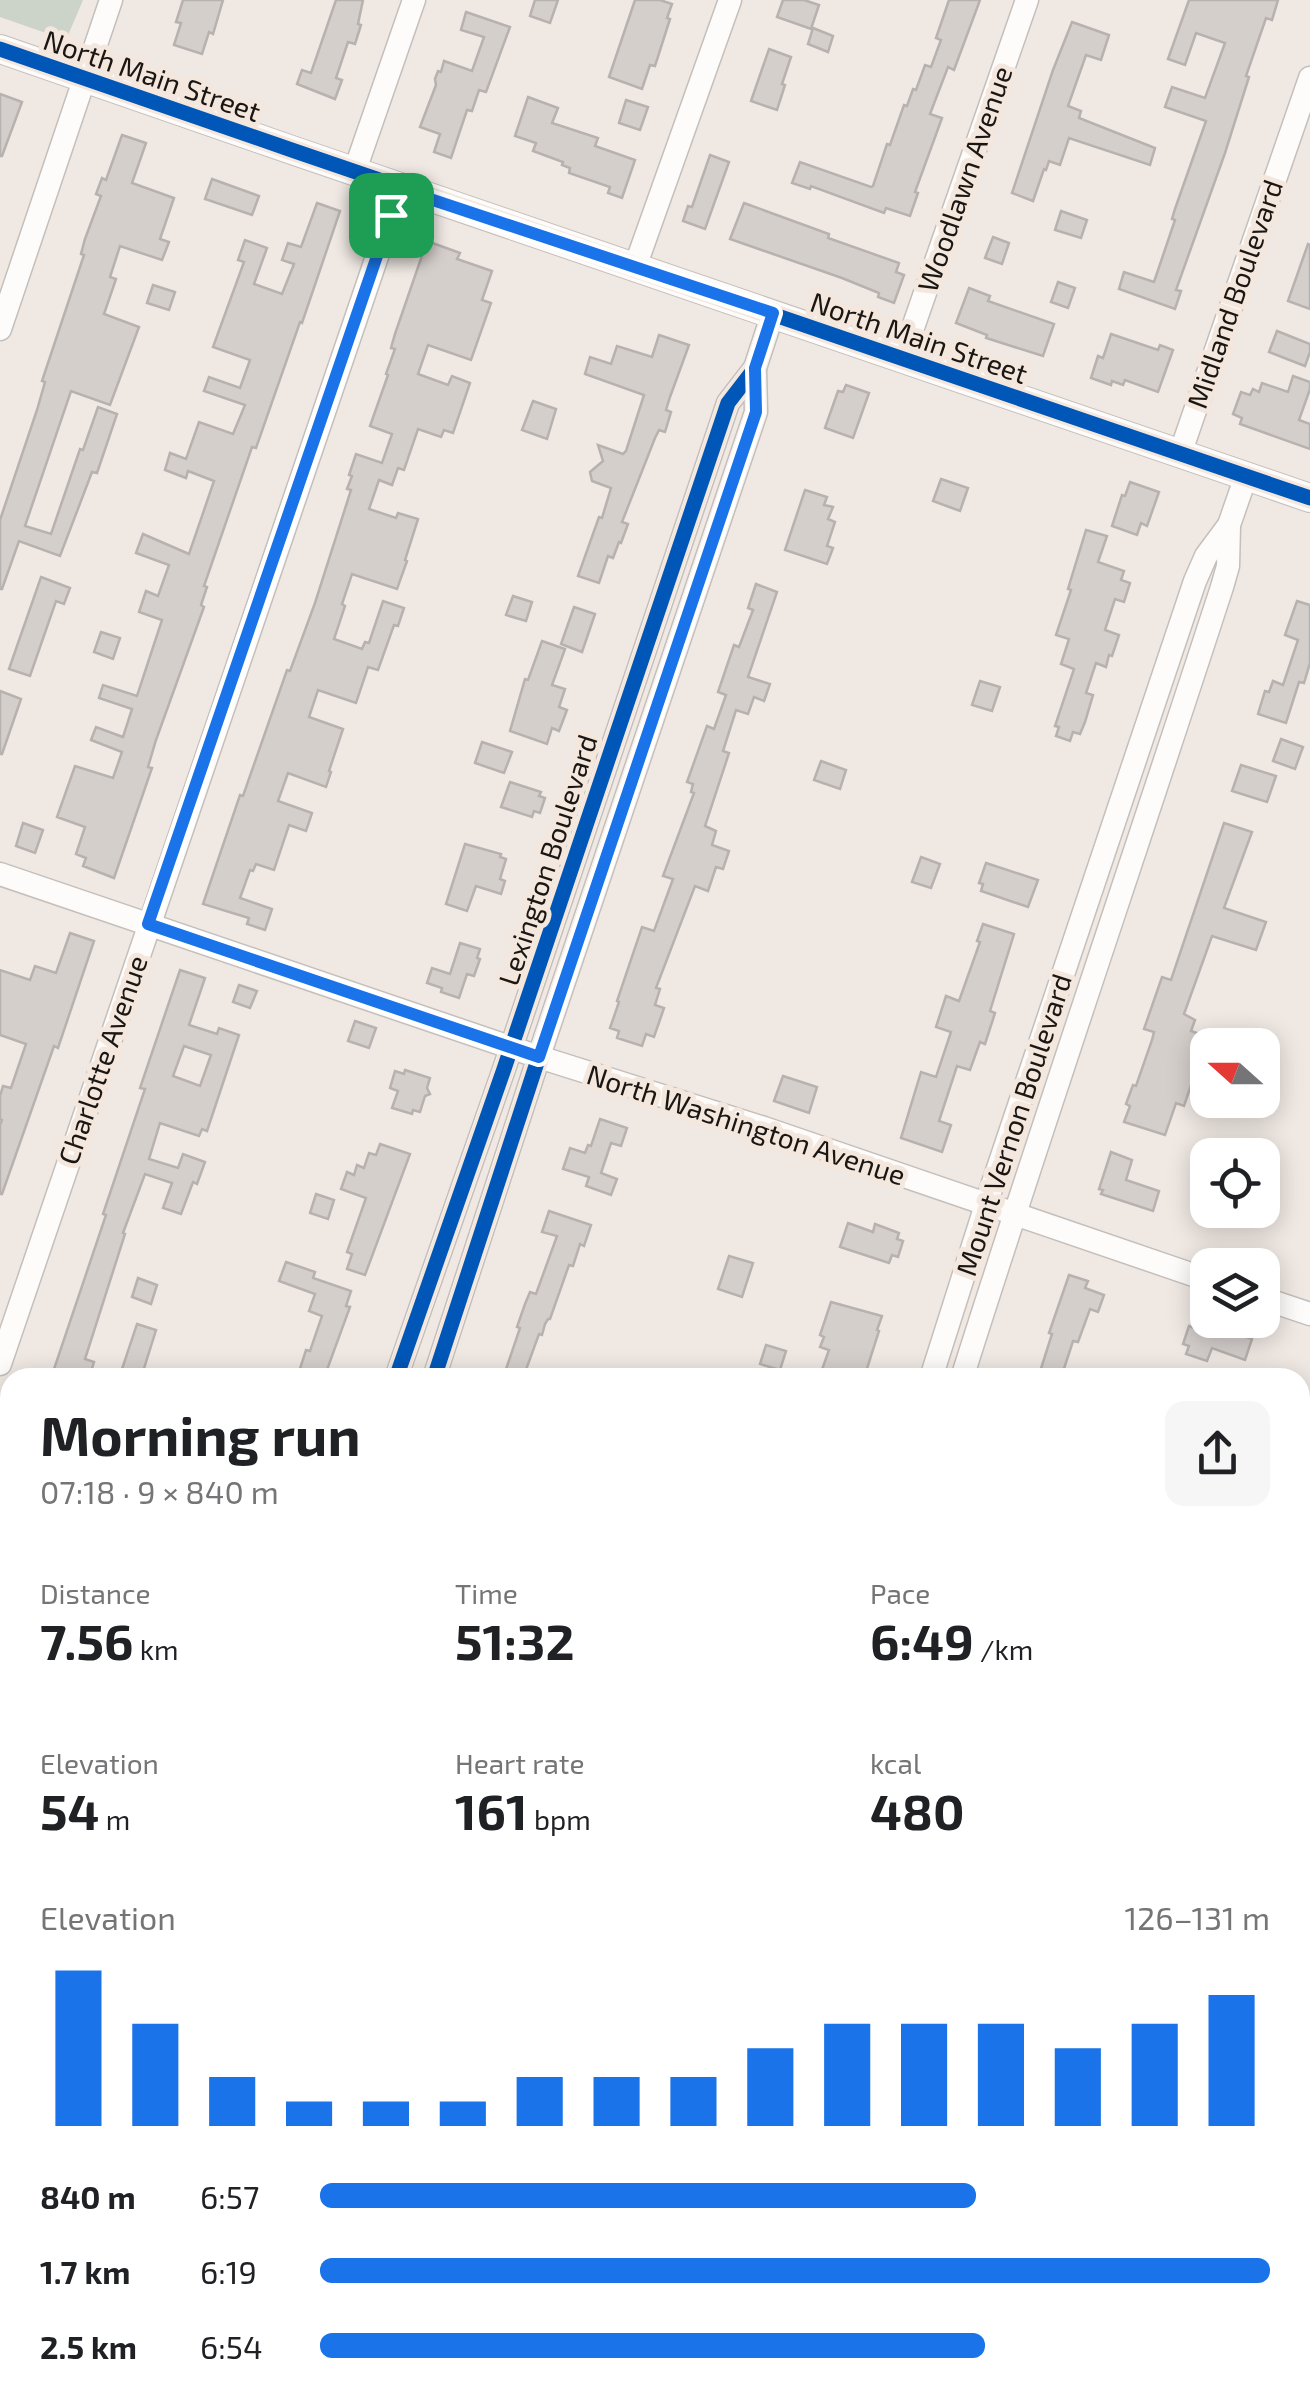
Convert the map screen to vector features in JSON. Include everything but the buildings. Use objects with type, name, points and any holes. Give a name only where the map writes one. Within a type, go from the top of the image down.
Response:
[{"type":"main road","name":"North Main Street","points":[[0,49],[1310,498]]},
{"type":"street","points":[[0,329],[111,0]]},
{"type":"street","points":[[354,173],[414,0]]},
{"type":"street","points":[[635,267],[730,0]]},
{"type":"street","name":"Woodlawn Avenue","points":[[902,359],[1028,0]]},
{"type":"street","name":"Midland Boulevard","points":[[1180,454],[1310,78]]},
{"type":"street","name":"Charlotte Avenue","points":[[0,1364],[400,189]]},
{"type":"street","name":"Lexington Boulevard","points":[[437,1368],[756,412],[755,368],[773,313]]},
{"type":"street","name":"Lexington Boulevard","points":[[403,1368],[728,402],[755,368]]},
{"type":"street","name":"Mount Vernon Boulevard","points":[[934,1368],[1195,581],[1206,556],[1229,525],[1246,476]]},
{"type":"street","name":"Mount Vernon Boulevard","points":[[965,1368],[1222,587],[1228,566],[1229,525]]},
{"type":"street","name":"Lexington Boulevard","points":[[624,708],[653,718]]},
{"type":"street","points":[[1099,873],[1126,882]]},
{"type":"street","name":"North Washington Avenue","points":[[0,874],[1190,1274]]},
{"type":"street","points":[[1280,1304],[1310,1314]]},
{"type":"shaded area","points":[[0,0],[83,0],[66,40],[0,17]]},
{"type":"cycle path","points":[[0,49],[1310,498]]},
{"type":"cycle path","points":[[437,1368],[756,412],[755,368],[773,313]]},
{"type":"cycle path","points":[[399,1368],[728,403],[755,368]]},
{"type":"route","points":[[400,189],[773,313],[755,368],[756,412],[539,1057],[148,924],[391,215],[400,189]]}]
